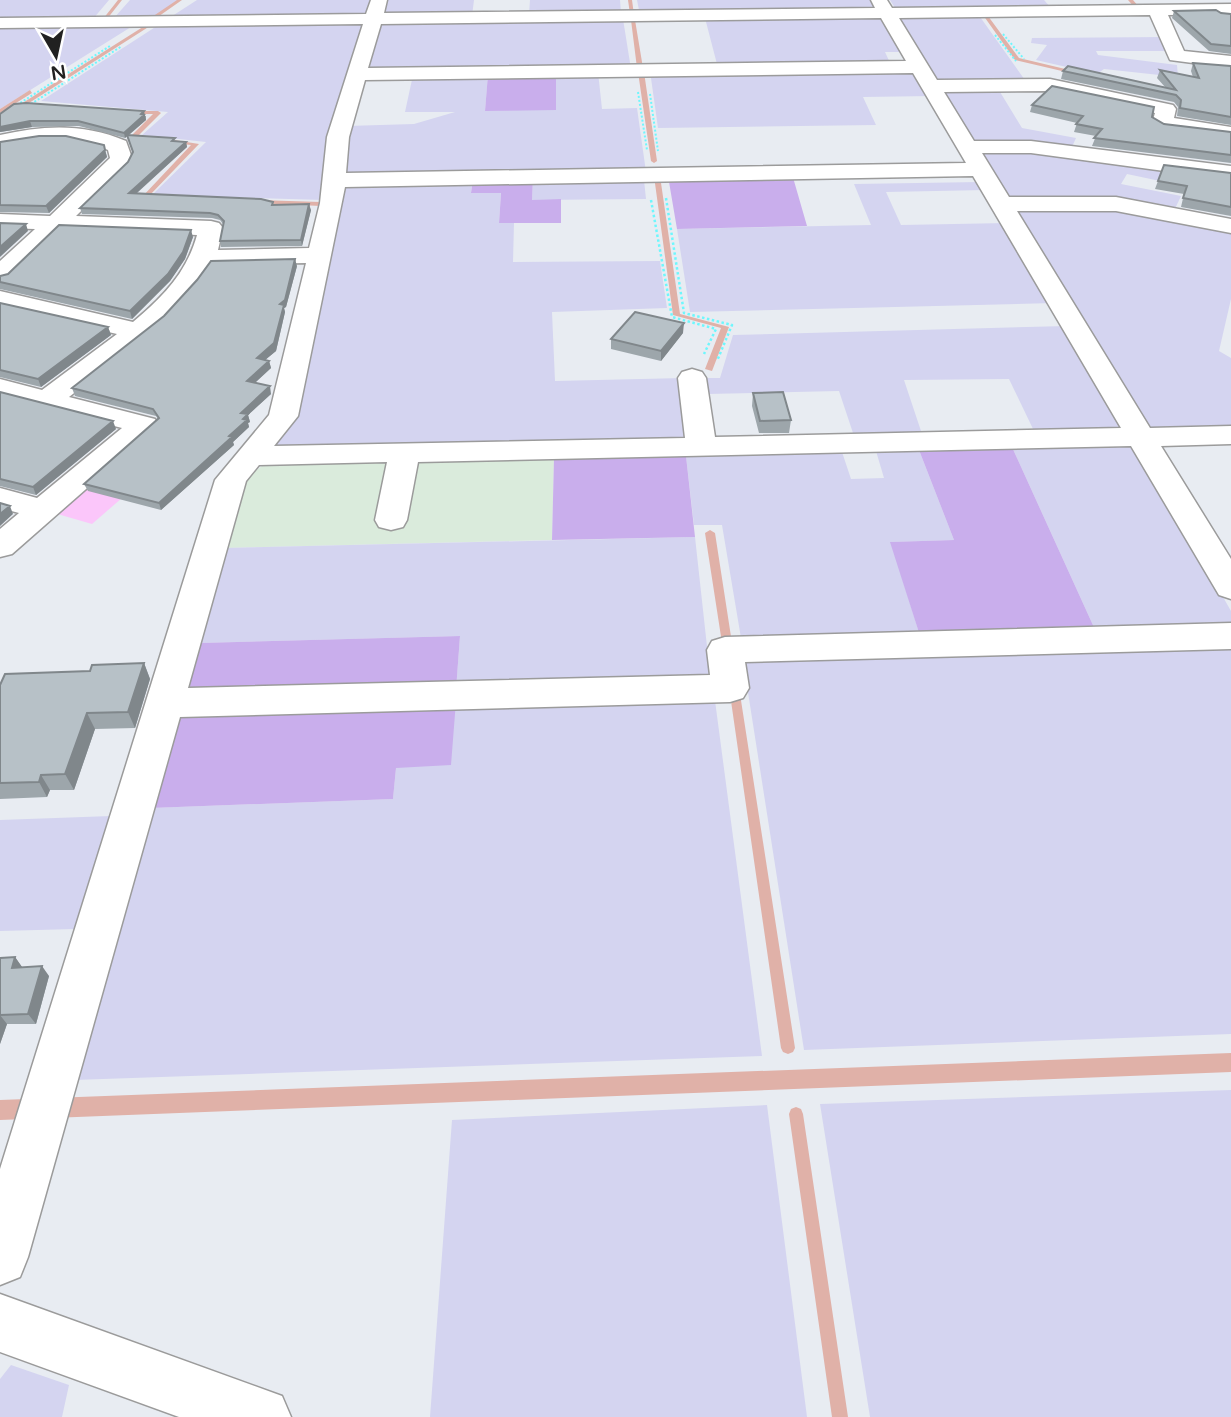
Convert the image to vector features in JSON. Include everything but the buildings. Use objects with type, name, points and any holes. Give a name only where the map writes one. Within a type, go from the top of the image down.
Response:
[{"type":"street","points":[[883,6],[1231,587]]},
{"type":"street","points":[[0,23],[106,15],[155,22],[376,10],[883,6],[1231,9]]},
{"type":"street","points":[[0,1257],[231,480],[283,416],[332,204],[338,137],[376,10]]},
{"type":"street","points":[[1154,10],[1159,14],[1181,65],[1231,62]]},
{"type":"street","points":[[356,75],[919,66]]},
{"type":"street","points":[[931,86],[1049,85],[1166,109],[1162,123],[1231,133]]},
{"type":"street","points":[[0,141],[66,132],[103,138],[118,146],[121,158],[116,166],[0,275]]},
{"type":"street","points":[[334,180],[655,175],[974,158],[1031,146],[1231,173]]},
{"type":"street","points":[[1001,204],[1116,204],[1231,226]]},
{"type":"street","points":[[0,221],[211,229],[202,258],[188,282],[167,308],[47,400]]},
{"type":"street","points":[[202,258],[320,255]]},
{"type":"street","points":[[0,299],[137,331]]},
{"type":"street","points":[[697,376],[702,446]]},
{"type":"street","points":[[0,388],[144,425],[0,546]]},
{"type":"street","points":[[250,456],[1231,435]]},
{"type":"street","points":[[391,520],[404,453]]},
{"type":"street","points":[[0,498],[43,510]]},
{"type":"street","points":[[165,703],[730,688],[725,650],[1231,636]]},
{"type":"street","points":[[0,1323],[261,1417]]},
{"type":"path","points":[[32,104],[155,22]]},
{"type":"path","points":[[11,106],[155,22]]},
{"type":"path","points":[[997,27],[1020,58],[1033,61]]},
{"type":"path","points":[[646,70],[655,175],[671,317],[716,329],[697,376],[715,374],[718,356],[732,326],[684,313],[655,175]]},
{"type":"shaded area","points":[[0,0],[109,0],[93,19],[0,20]]},
{"type":"shaded area","points":[[130,0],[179,0],[150,19],[114,18]]},
{"type":"shaded area","points":[[197,0],[373,0],[369,16],[166,20]]},
{"type":"shaded area","points":[[385,0],[474,0],[472,16],[380,16]]},
{"type":"shaded area","points":[[530,0],[620,0],[621,13],[529,15]]},
{"type":"shaded area","points":[[637,0],[874,0],[880,10],[640,15]]},
{"type":"shaded area","points":[[890,0],[1044,0],[1051,8],[897,11]]},
{"type":"shaded area","points":[[978,14],[1027,83],[939,84],[897,17]]},
{"type":"shaded area","points":[[884,17],[904,52],[885,52],[891,65],[718,68],[705,18]]},
{"type":"shaded area","points":[[623,19],[631,69],[364,72],[378,23]]},
{"type":"shaded area","points":[[366,23],[324,200],[152,195],[206,142],[142,135],[168,112],[41,101],[160,24]]},
{"type":"shaded area","points":[[0,25],[92,27],[131,27],[0,109]]},
{"type":"shaded area","points":[[1165,37],[1171,51],[1096,51],[1098,55],[1177,65],[1178,77],[1104,69],[1097,74],[1036,60],[1047,45],[1031,43],[1032,38]]},
{"type":"shaded area","points":[[909,68],[932,96],[863,97],[876,125],[658,128],[650,71]]},
{"type":"shaded area","points":[[598,72],[602,109],[637,108],[646,172],[343,177],[347,126],[414,124],[455,112],[405,112],[413,75],[488,74],[485,111],[556,109],[556,73]]},
{"type":"shaded area","points":[[556,73],[556,110],[485,111],[488,74]]},
{"type":"shaded area","points":[[997,87],[1022,128],[1076,138],[1071,149],[975,143],[941,89]]},
{"type":"shaded area","points":[[1036,149],[1186,170],[1179,185],[1127,174],[1121,184],[1181,196],[1173,213],[1009,199],[980,151]]},
{"type":"shaded area","points":[[792,174],[807,226],[677,229],[668,176]]},
{"type":"shaded area","points":[[533,178],[644,180],[646,199],[532,200]]},
{"type":"shaded area","points":[[533,178],[532,200],[561,199],[561,223],[499,223],[501,193],[471,193],[473,179]]},
{"type":"shaded area","points":[[473,179],[471,192],[501,192],[499,223],[514,223],[513,262],[660,261],[667,308],[552,312],[555,381],[684,378],[689,439],[284,449],[276,444],[292,425],[341,203],[341,184]]},
{"type":"shaded area","points":[[980,182],[985,190],[886,192],[901,225],[1007,223],[1054,303],[690,312],[677,229],[871,225],[854,184]]},
{"type":"shaded area","points":[[1116,207],[1231,229],[1231,299],[1219,351],[1231,358],[1231,427],[1155,429],[1145,424],[1015,210]]},
{"type":"shaded area","points":[[1067,326],[1124,424],[1117,430],[1034,431],[1009,379],[904,380],[922,434],[854,436],[839,391],[708,394],[701,378],[720,378],[733,335]]},
{"type":"shaded area","points":[[1130,444],[1137,447],[1231,611],[1231,630],[1097,634],[1012,447]]},
{"type":"shaded area","points":[[1012,447],[1097,634],[921,639],[890,542],[954,540],[919,450]]},
{"type":"shaded area","points":[[132,448],[168,458],[92,524],[54,513]]},
{"type":"shaded area","points":[[919,450],[954,540],[891,542],[921,639],[742,644],[722,525],[694,525],[686,456],[842,452],[851,479],[884,478],[876,451]]},
{"type":"shaded area","points":[[686,456],[695,537],[552,540],[554,458]]},
{"type":"shaded area","points":[[554,458],[552,540],[225,548],[245,478],[265,464]]},
{"type":"shaded area","points":[[695,537],[711,683],[456,690],[460,636],[199,643],[225,548]]},
{"type":"shaded area","points":[[460,636],[456,690],[185,692],[199,643]]},
{"type":"shaded area","points":[[1231,641],[1231,1034],[804,1050],[742,654]]},
{"type":"shaded area","points":[[714,693],[762,1056],[74,1080],[151,808],[393,799],[396,768],[456,701]]},
{"type":"shaded area","points":[[456,701],[451,765],[396,768],[393,799],[151,808],[178,714]]},
{"type":"shaded area","points":[[111,816],[75,929],[0,931],[0,820]]},
{"type":"shaded area","points":[[1231,1053],[1231,1072],[0,1120],[0,1100]]},
{"type":"shaded area","points":[[1231,1090],[1231,1417],[870,1417],[820,1104]]},
{"type":"shaded area","points":[[767,1105],[807,1417],[430,1417],[452,1120]]},
{"type":"shaded area","points":[[11,1365],[69,1385],[62,1417],[0,1417],[0,1379]]},
{"type":"waterway","points":[[105,18],[120,0]]},
{"type":"waterway","points":[[143,20],[150,20],[180,0]]},
{"type":"waterway","points":[[630,0],[632,14]]},
{"type":"waterway","points":[[1130,0],[1137,7]]},
{"type":"waterway","points":[[995,15],[985,15],[1017,59],[1079,73]]},
{"type":"waterway","points":[[633,20],[640,68]]},
{"type":"waterway","points":[[33,105],[24,104],[148,26]]},
{"type":"waterway","points":[[641,72],[654,161]]},
{"type":"waterway","points":[[0,111],[30,92]]},
{"type":"waterway","points":[[133,112],[158,113],[132,138],[140,139]]},
{"type":"waterway","points":[[150,198],[144,198],[196,144],[174,142]]},
{"type":"waterway","points":[[657,176],[677,315],[725,327],[709,369]]},
{"type":"waterway","points":[[257,202],[321,204]]},
{"type":"waterway","points":[[710,533],[727,643]]},
{"type":"waterway","points":[[735,694],[788,1048]]},
{"type":"waterway","points":[[796,1114],[840,1417]]}]
